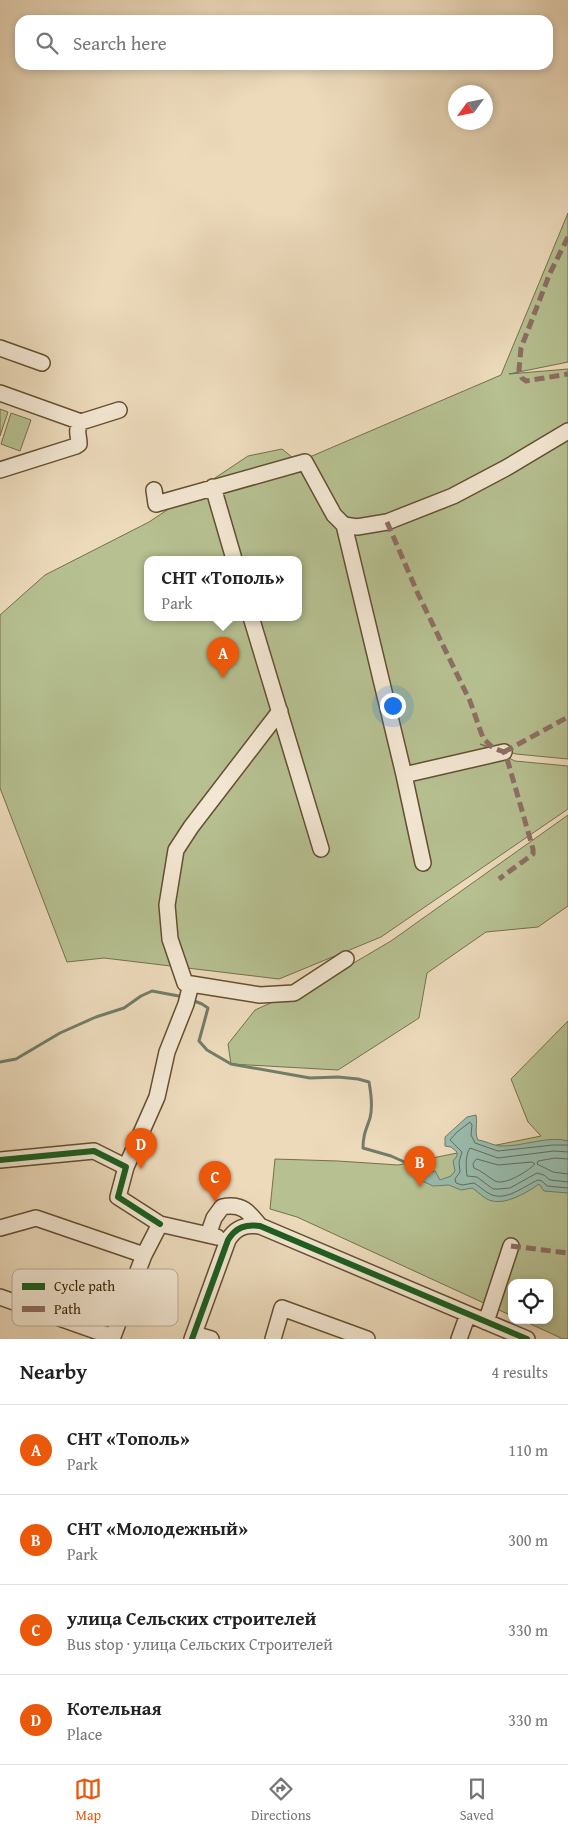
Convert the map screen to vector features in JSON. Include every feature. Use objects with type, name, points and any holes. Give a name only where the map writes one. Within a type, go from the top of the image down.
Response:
[{"type":"street","points":[[0,348],[42,363]]},
{"type":"street","points":[[0,393],[81,422],[119,410]]},
{"type":"street","points":[[0,470],[76,446],[79,444],[77,431],[81,422]]},
{"type":"street","points":[[344,525],[357,527],[387,522],[453,496],[506,468],[568,431]]},
{"type":"street","points":[[154,490],[156,504],[304,462],[334,515],[344,525],[404,775],[423,864]]},
{"type":"street","points":[[213,487],[233,556]]},
{"type":"street","points":[[252,621],[321,849]]},
{"type":"street","points":[[228,1240],[160,1224],[118,1197],[126,1167],[157,1097],[167,1052],[189,993],[170,939],[167,905],[176,850],[191,827],[280,711]]},
{"type":"street","points":[[404,775],[504,752]]},
{"type":"street","points":[[189,993],[260,995],[294,993],[346,960]]},
{"type":"street","points":[[0,1160],[94,1151],[126,1167]]},
{"type":"street","points":[[208,1235],[214,1218],[222,1207],[233,1205],[248,1212],[260,1226]]},
{"type":"street","points":[[0,1228],[36,1218],[144,1255]]},
{"type":"street","points":[[139,1269],[160,1224]]},
{"type":"street","points":[[211,1339],[193,1336],[228,1240],[232,1233],[239,1228],[250,1225],[260,1226],[527,1339]]},
{"type":"street","points":[[486,1322],[512,1246]]},
{"type":"street","points":[[0,1297],[12,1301]]},
{"type":"street","points":[[273,1339],[282,1308],[367,1339]]},
{"type":"street","points":[[459,1339],[468,1314]]},
{"type":"street","points":[[80,1326],[113,1338],[117,1326]]},
{"type":"green space","points":[[568,213],[568,362],[509,374],[568,369],[568,759],[516,754],[480,744],[515,761],[568,766],[568,809],[381,937],[279,979],[104,958],[67,962],[0,788],[0,615],[45,575],[149,522],[248,456],[282,449],[298,462],[501,375]]},
{"type":"green space","points":[[0,409],[8,412],[0,436]]},
{"type":"green space","points":[[11,413],[31,420],[20,451],[1,444]]},
{"type":"green space","points":[[568,815],[568,906],[538,927],[486,932],[427,973],[419,1018],[338,1070],[231,1064],[228,1044],[255,1010],[335,974],[391,941]]},
{"type":"green space","points":[[568,1021],[568,1339],[563,1339],[531,1324],[553,1324],[553,1279],[508,1279],[508,1314],[297,1217],[270,1209],[275,1159],[398,1165],[541,1136],[528,1122],[511,1079]]},
{"type":"water","points":[[476,1115],[476,1134],[478,1140],[501,1146],[553,1139],[568,1141],[568,1193],[544,1191],[539,1184],[515,1198],[495,1201],[487,1199],[472,1188],[461,1190],[449,1185],[433,1186],[416,1178],[409,1171],[409,1164],[415,1160],[424,1160],[426,1174],[435,1171],[440,1180],[451,1176],[455,1171],[453,1161],[457,1156],[457,1152],[451,1147],[445,1146],[445,1137],[467,1117]]},
{"type":"waterway","points":[[0,1062],[16,1059],[60,1033],[96,1017],[124,1008],[152,991],[184,997]]},
{"type":"waterway","points":[[192,1000],[208,1008],[199,1041],[207,1050],[231,1064],[310,1078],[338,1077],[369,1082],[371,1109],[363,1148],[391,1156],[409,1164]]},
{"type":"marked path","points":[[568,237],[550,273],[521,348],[519,370],[522,378],[526,381],[568,374]]},
{"type":"marked path","points":[[387,522],[418,594],[470,701],[483,738],[493,748],[504,752],[508,762],[533,854],[499,879]]},
{"type":"marked path","points":[[504,752],[568,717]]},
{"type":"marked path","points":[[511,1246],[568,1253]]},
{"type":"cycle path","points":[[0,1160],[94,1151],[126,1167],[118,1197],[160,1224]]},
{"type":"cycle path","points":[[192,1339],[228,1240],[238,1229],[255,1225],[527,1339]]},
{"type":"place","name":"СНТ «Тополь»","points":[[223,678]]},
{"type":"place","name":"Котельная","points":[[141,1169]]},
{"type":"place","name":"СНТ «Молодежный»","points":[[420,1187]]},
{"type":"place","name":"улица Сельских строителей","points":[[215,1202]]}]
